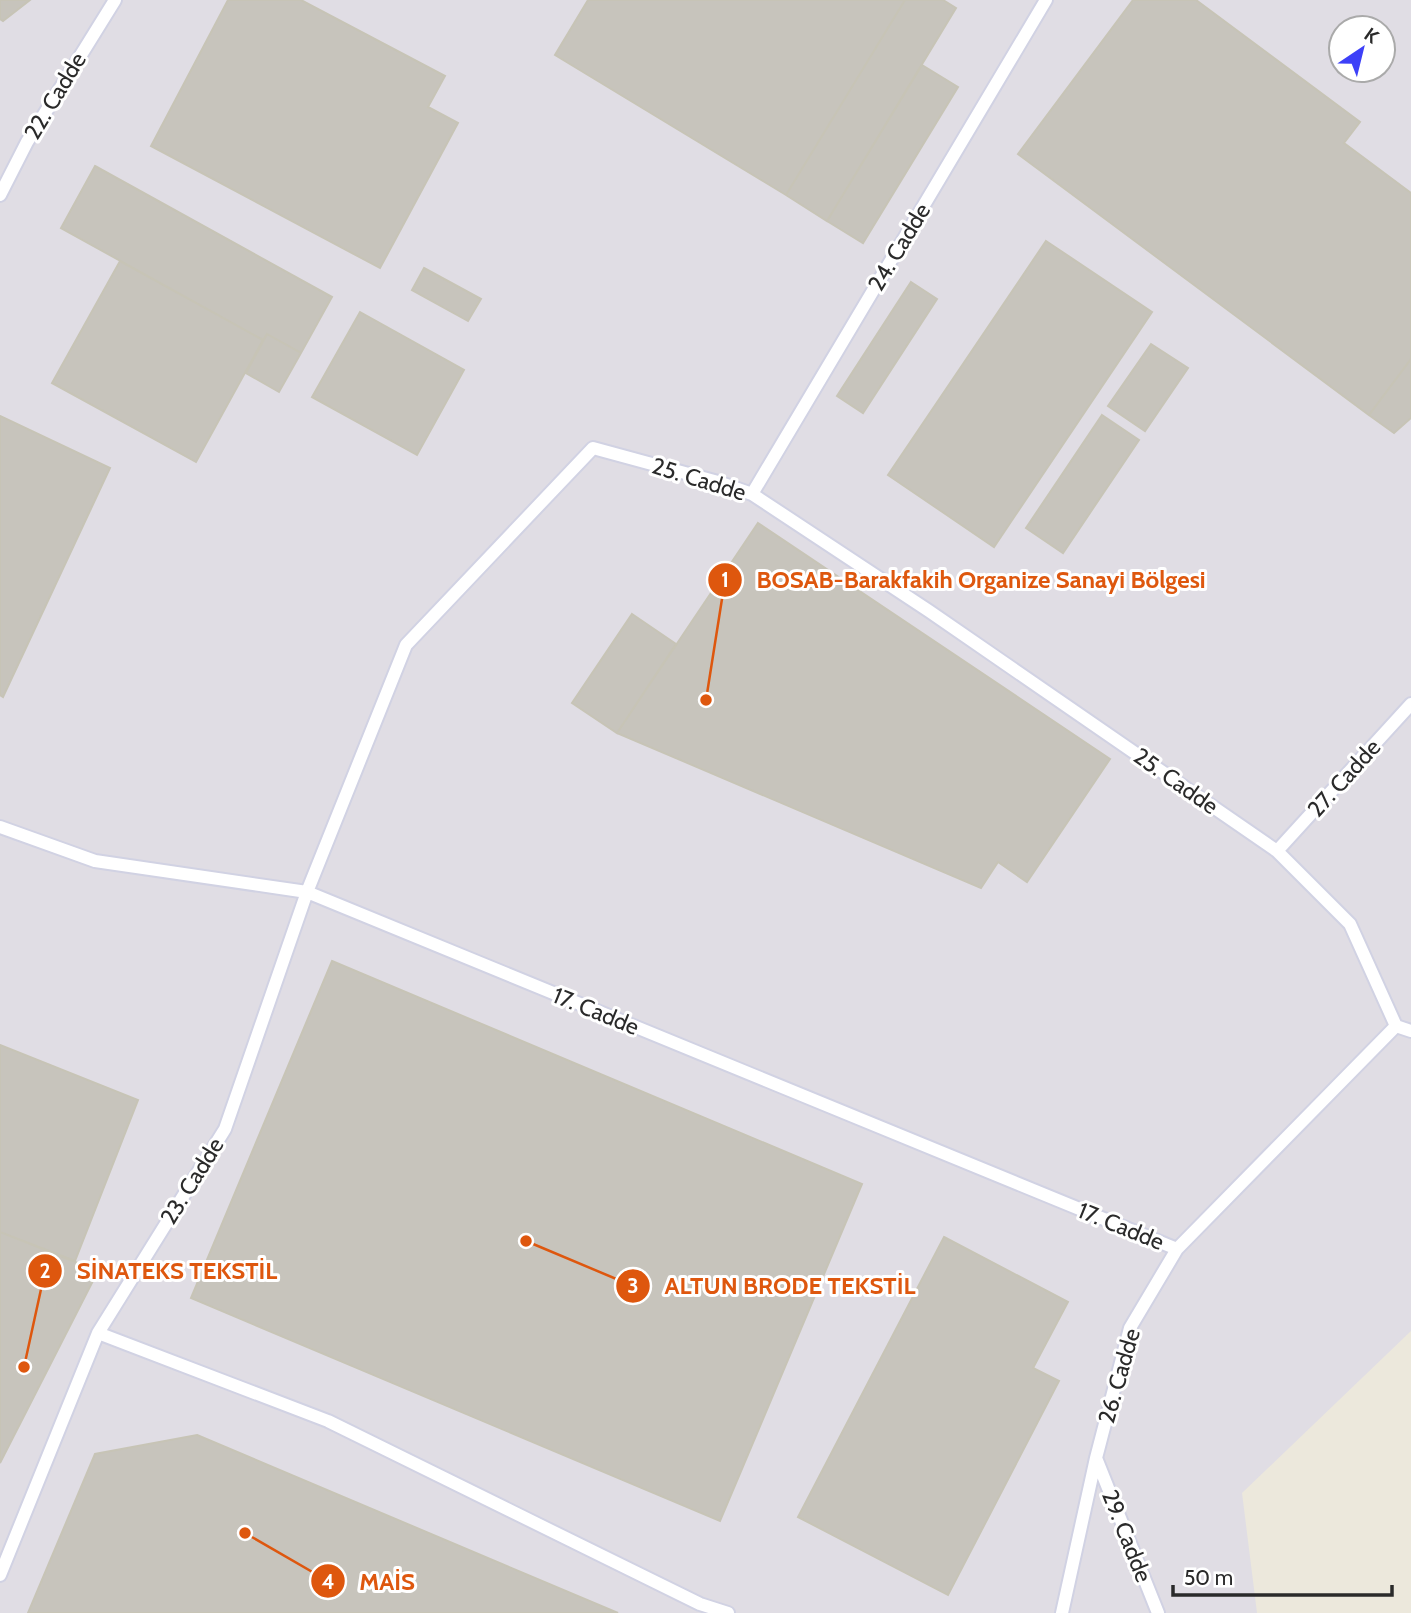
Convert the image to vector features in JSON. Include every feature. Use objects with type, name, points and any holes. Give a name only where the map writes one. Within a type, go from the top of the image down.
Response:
[{"type":"lane","name":"22. Cadde","points":[[0,195],[27,142],[115,0]]},
{"type":"lane","name":"24. Cadde","points":[[752,494],[1046,0]]},
{"type":"lane","name":"25. Cadde","points":[[307,892],[406,645],[593,448],[752,494],[929,611],[1277,851],[1350,924],[1396,1027]]},
{"type":"lane","name":"27. Cadde","points":[[1277,851],[1411,704]]},
{"type":"lane","name":"17. Cadde","points":[[0,827],[95,861],[307,892],[1177,1249]]},
{"type":"lane","name":"23. Cadde","points":[[0,1575],[98,1333],[225,1129],[307,892]]},
{"type":"lane","points":[[1396,1027],[1411,1031]]},
{"type":"lane","name":"26. Cadde","points":[[1062,1613],[1096,1458],[1130,1328],[1177,1249],[1396,1027]]},
{"type":"lane","points":[[98,1333],[328,1421],[700,1604],[729,1613]]},
{"type":"lane","name":"29. Cadde","points":[[1096,1458],[1158,1613]]},
{"type":"shaded area","points":[[0,0],[1411,0],[1411,1331],[1242,1493],[1257,1613],[0,1613]]},
{"type":"building","points":[[0,0],[30,0],[3,21],[0,19]]},
{"type":"building","points":[[228,0],[301,0],[445,76],[428,107],[458,123],[380,268],[151,146]]},
{"type":"building","points":[[588,0],[905,0],[786,195],[555,55]]},
{"type":"building","points":[[905,0],[943,0],[956,8],[827,221],[786,195]]},
{"type":"building","points":[[1133,0],[1196,0],[1360,122],[1344,143],[1411,193],[1411,359],[1369,415],[1018,154]]},
{"type":"building","points":[[922,65],[958,87],[863,243],[827,221]]},
{"type":"building","points":[[95,166],[332,297],[301,353],[267,334],[263,340],[61,228]]},
{"type":"building","points":[[1046,241],[1152,312],[994,547],[888,475]]},
{"type":"building","points":[[120,261],[263,340],[196,462],[52,383]]},
{"type":"building","points":[[424,268],[481,299],[468,321],[412,290]]},
{"type":"building","points":[[911,282],[937,299],[863,413],[837,396]]},
{"type":"building","points":[[360,312],[464,370],[417,455],[312,397]]},
{"type":"building","points":[[267,334],[301,353],[279,392],[246,373]]},
{"type":"building","points":[[1151,344],[1188,368],[1145,431],[1108,406]]},
{"type":"building","points":[[1411,359],[1411,418],[1394,433],[1369,415]]},
{"type":"building","points":[[1102,415],[1139,440],[1063,553],[1026,528]]},
{"type":"building","points":[[0,416],[110,468],[3,697],[0,695]]},
{"type":"building","points":[[758,523],[1110,759],[1027,882],[998,862],[981,888],[617,733]]},
{"type":"building","points":[[632,614],[676,644],[617,733],[572,703]]},
{"type":"building","points":[[332,961],[862,1184],[720,1521],[191,1298]]},
{"type":"building","points":[[0,1045],[138,1100],[75,1261],[0,1232]]},
{"type":"building","points":[[0,1232],[98,1271],[0,1463]]},
{"type":"building","points":[[944,1237],[1068,1302],[1033,1368],[1059,1381],[948,1595],[798,1517]]},
{"type":"building","points":[[197,1435],[618,1613],[28,1613],[95,1454]]},
{"type":"place","name":"BOSAB-Barakfakih Organize Sanayi Bölgesi","points":[[706,700]]},
{"type":"place","name":"ALTUN BRODE TEKSTİL","points":[[526,1241]]},
{"type":"place","name":"SİNATEKS TEKSTİL","points":[[24,1367]]},
{"type":"place","name":"MAİS","points":[[245,1533]]}]
